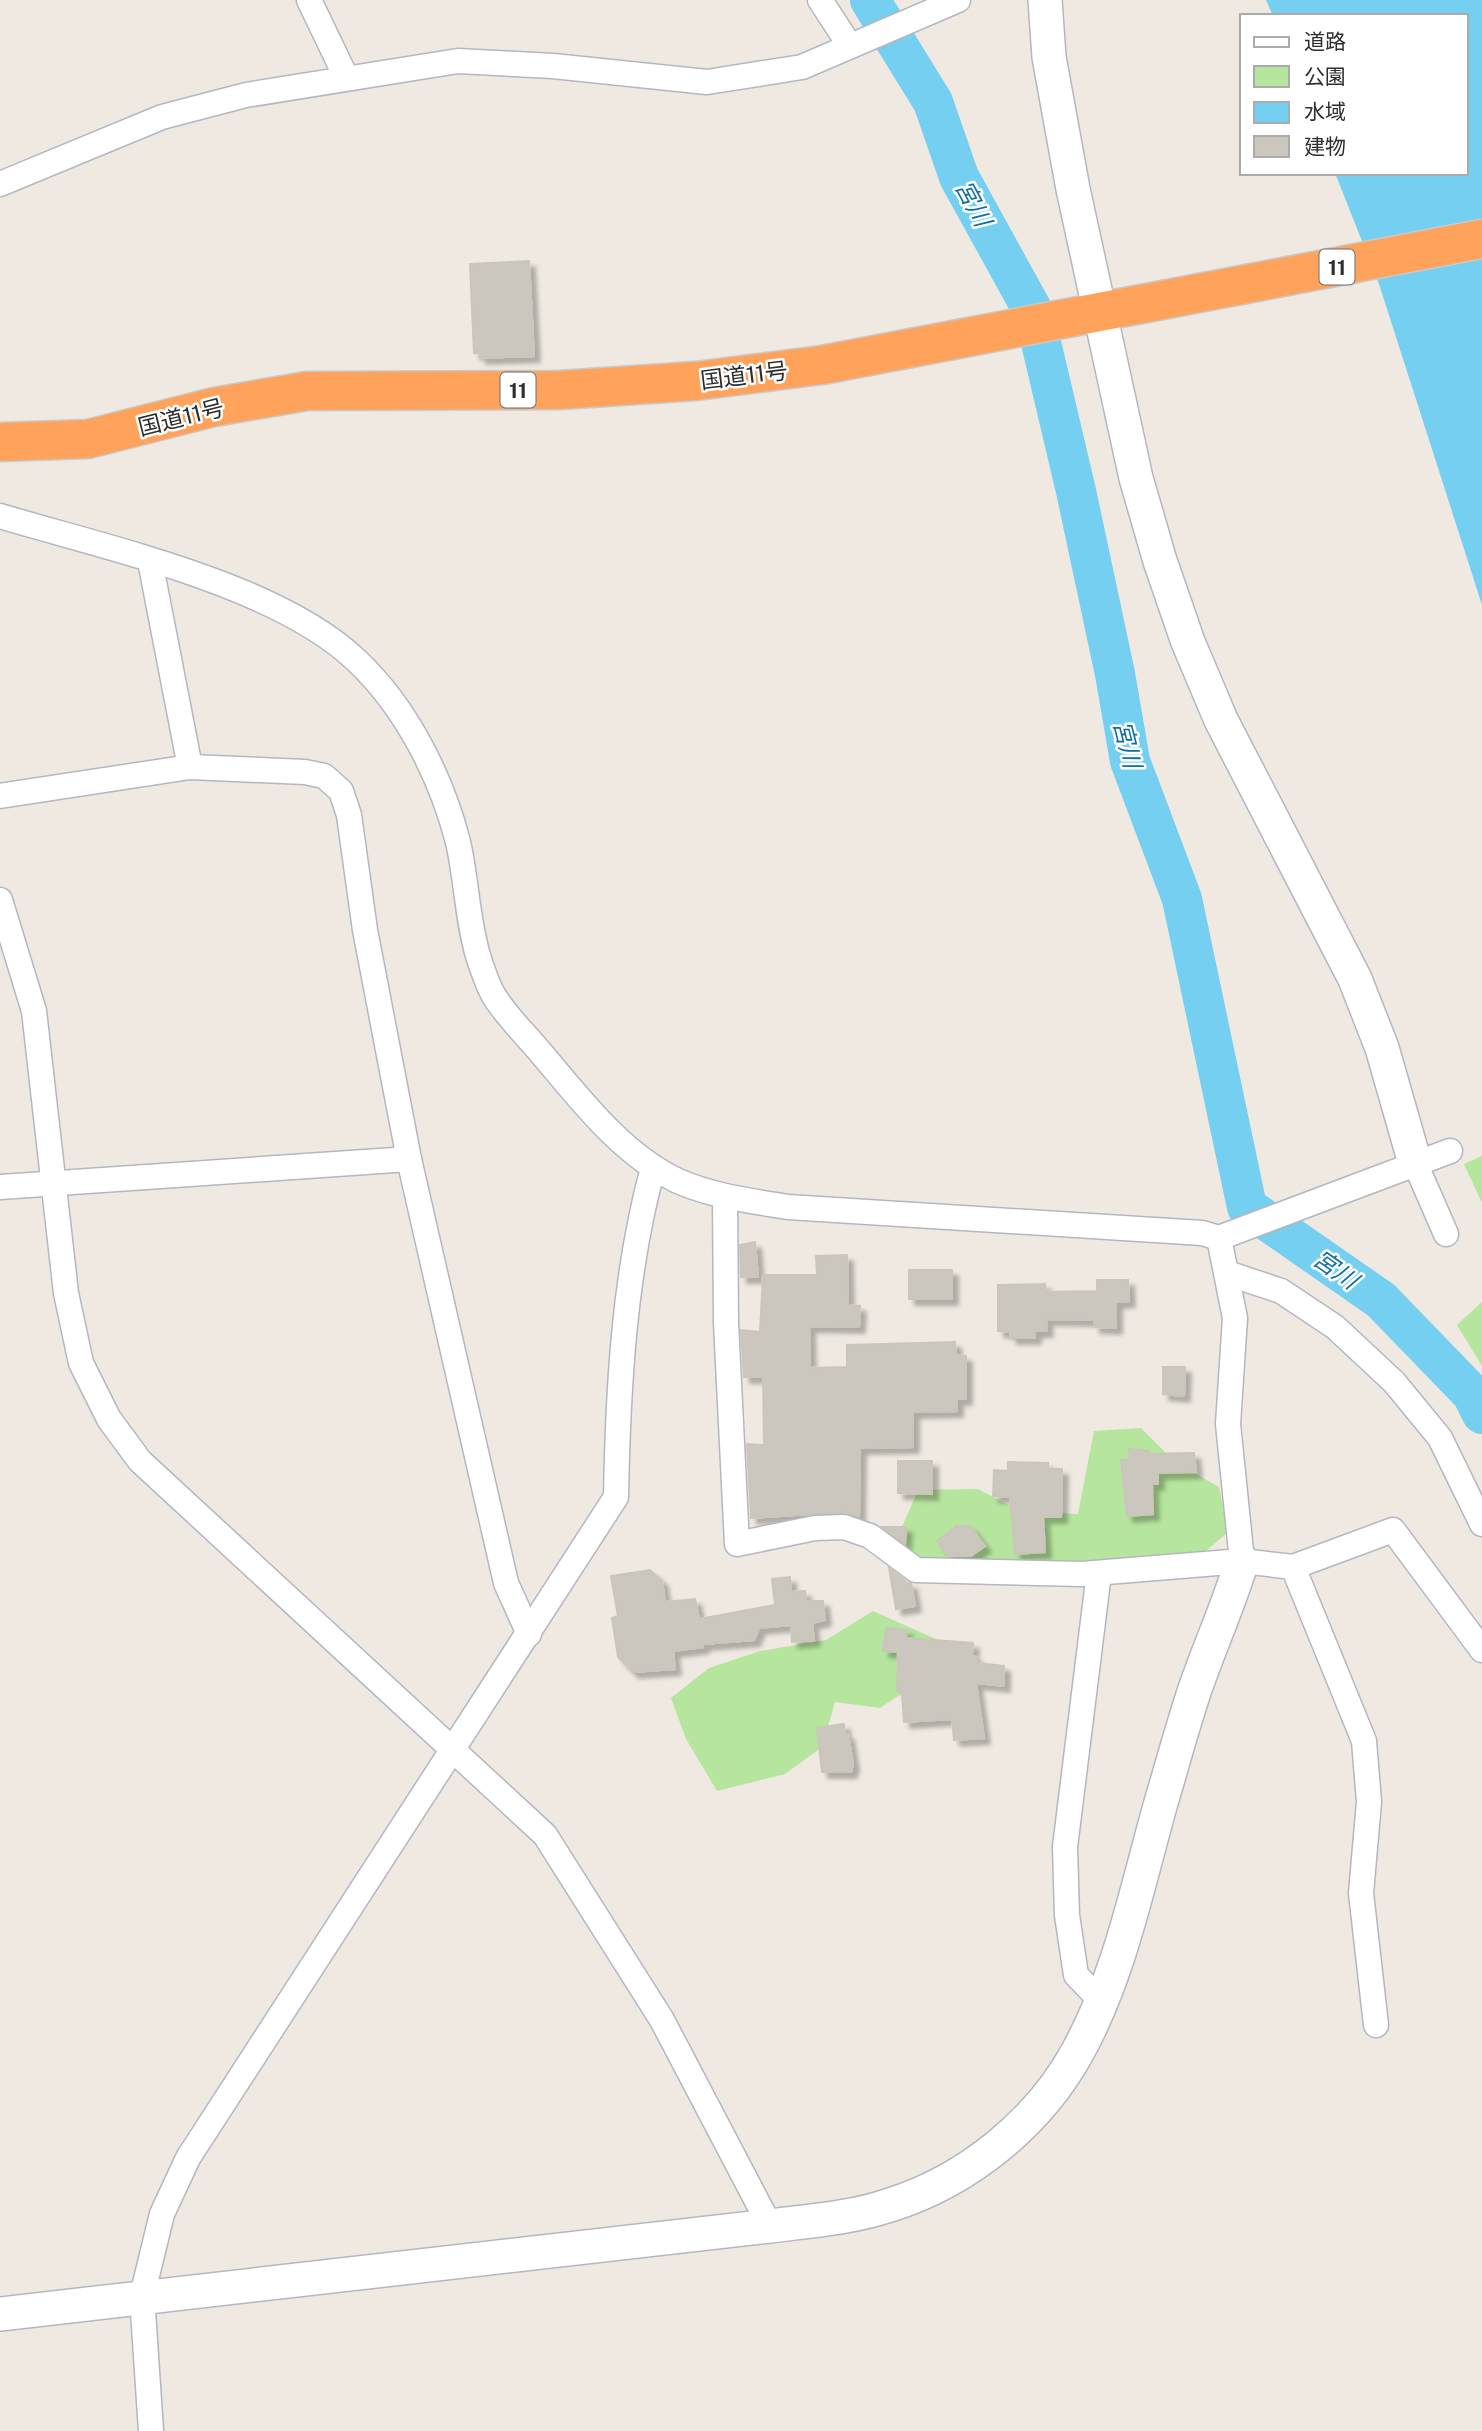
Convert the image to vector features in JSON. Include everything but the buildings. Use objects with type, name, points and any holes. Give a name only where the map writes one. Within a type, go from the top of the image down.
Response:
[{"type":"highway","name":"国道11号","points":[[0,442],[88,439],[214,407],[307,391],[560,390],[696,381],[822,365],[1482,239]]},
{"type":"street","points":[[309,0],[346,77]]},
{"type":"street","points":[[820,0],[850,46]]},
{"type":"street","points":[[1045,0],[1052,70],[1093,314],[1136,478],[1188,642],[1221,720],[1354,979],[1382,1048],[1415,1163],[1446,1234]]},
{"type":"street","points":[[0,184],[162,117],[246,94],[458,61],[553,66],[707,82],[802,67],[948,4]]},
{"type":"street","points":[[0,516],[245,593],[321,633],[356,659],[388,695],[416,737],[458,842],[468,918],[480,962],[494,995],[590,1111],[653,1168],[679,1181],[724,1197],[837,1212],[1225,1236],[1450,1151]]},
{"type":"street","points":[[149,561],[190,767]]},
{"type":"street","points":[[0,796],[190,767],[305,772],[324,776],[341,791],[349,815],[365,930],[409,1159],[506,1583],[529,1634]]},
{"type":"street","points":[[0,900],[34,1011],[56,1182],[66,1293],[81,1363],[109,1419],[140,1461],[545,1835],[662,2020],[770,2227]]},
{"type":"street","points":[[0,1186],[409,1159]]},
{"type":"street","points":[[151,2431],[142,2297],[162,2214],[188,2158],[616,1497],[617,1406],[640,1217],[653,1168]]},
{"type":"street","points":[[724,1197],[726,1323],[737,1544],[815,1528],[844,1527],[870,1536],[916,1570],[1099,1573],[1242,1561],[1293,1567],[1393,1530],[1482,1650]]},
{"type":"street","points":[[0,2315],[770,2227],[845,2216],[890,2205],[938,2186],[978,2161],[1013,2132],[1047,2097],[1078,2052],[1101,2001],[1194,1693],[1242,1561],[1228,1424],[1235,1318],[1227,1273],[1225,1236]]},
{"type":"street","points":[[1227,1273],[1281,1292],[1335,1327],[1394,1382],[1440,1438],[1482,1524]]},
{"type":"street","points":[[1293,1567],[1364,1741],[1369,1802],[1361,1893],[1376,2025]]},
{"type":"street","points":[[1099,1573],[1065,1847],[1067,1915],[1076,1975],[1101,2001]]},
{"type":"green space","points":[[1482,1156],[1482,1203],[1464,1164]]},
{"type":"green space","points":[[1482,1302],[1482,1366],[1457,1325]]},
{"type":"green space","points":[[1141,1428],[1176,1463],[1219,1487],[1228,1532],[1198,1558],[923,1565],[896,1541],[918,1490],[978,1489],[1022,1512],[1078,1514],[1094,1431]]},
{"type":"green space","points":[[873,1611],[938,1640],[932,1674],[880,1708],[835,1702],[822,1747],[785,1774],[717,1791],[686,1739],[671,1698],[709,1668],[760,1651],[826,1640]]},
{"type":"water","points":[[1266,0],[1482,0],[1482,605],[1379,284],[1336,175],[1468,175],[1468,14],[1272,14]]},
{"type":"waterway","name":"宮川","points":[[870,0],[933,102],[959,177],[1034,313],[1076,491],[1115,674],[1130,761],[1182,899],[1247,1207],[1381,1300],[1472,1394],[1482,1414]]}]
